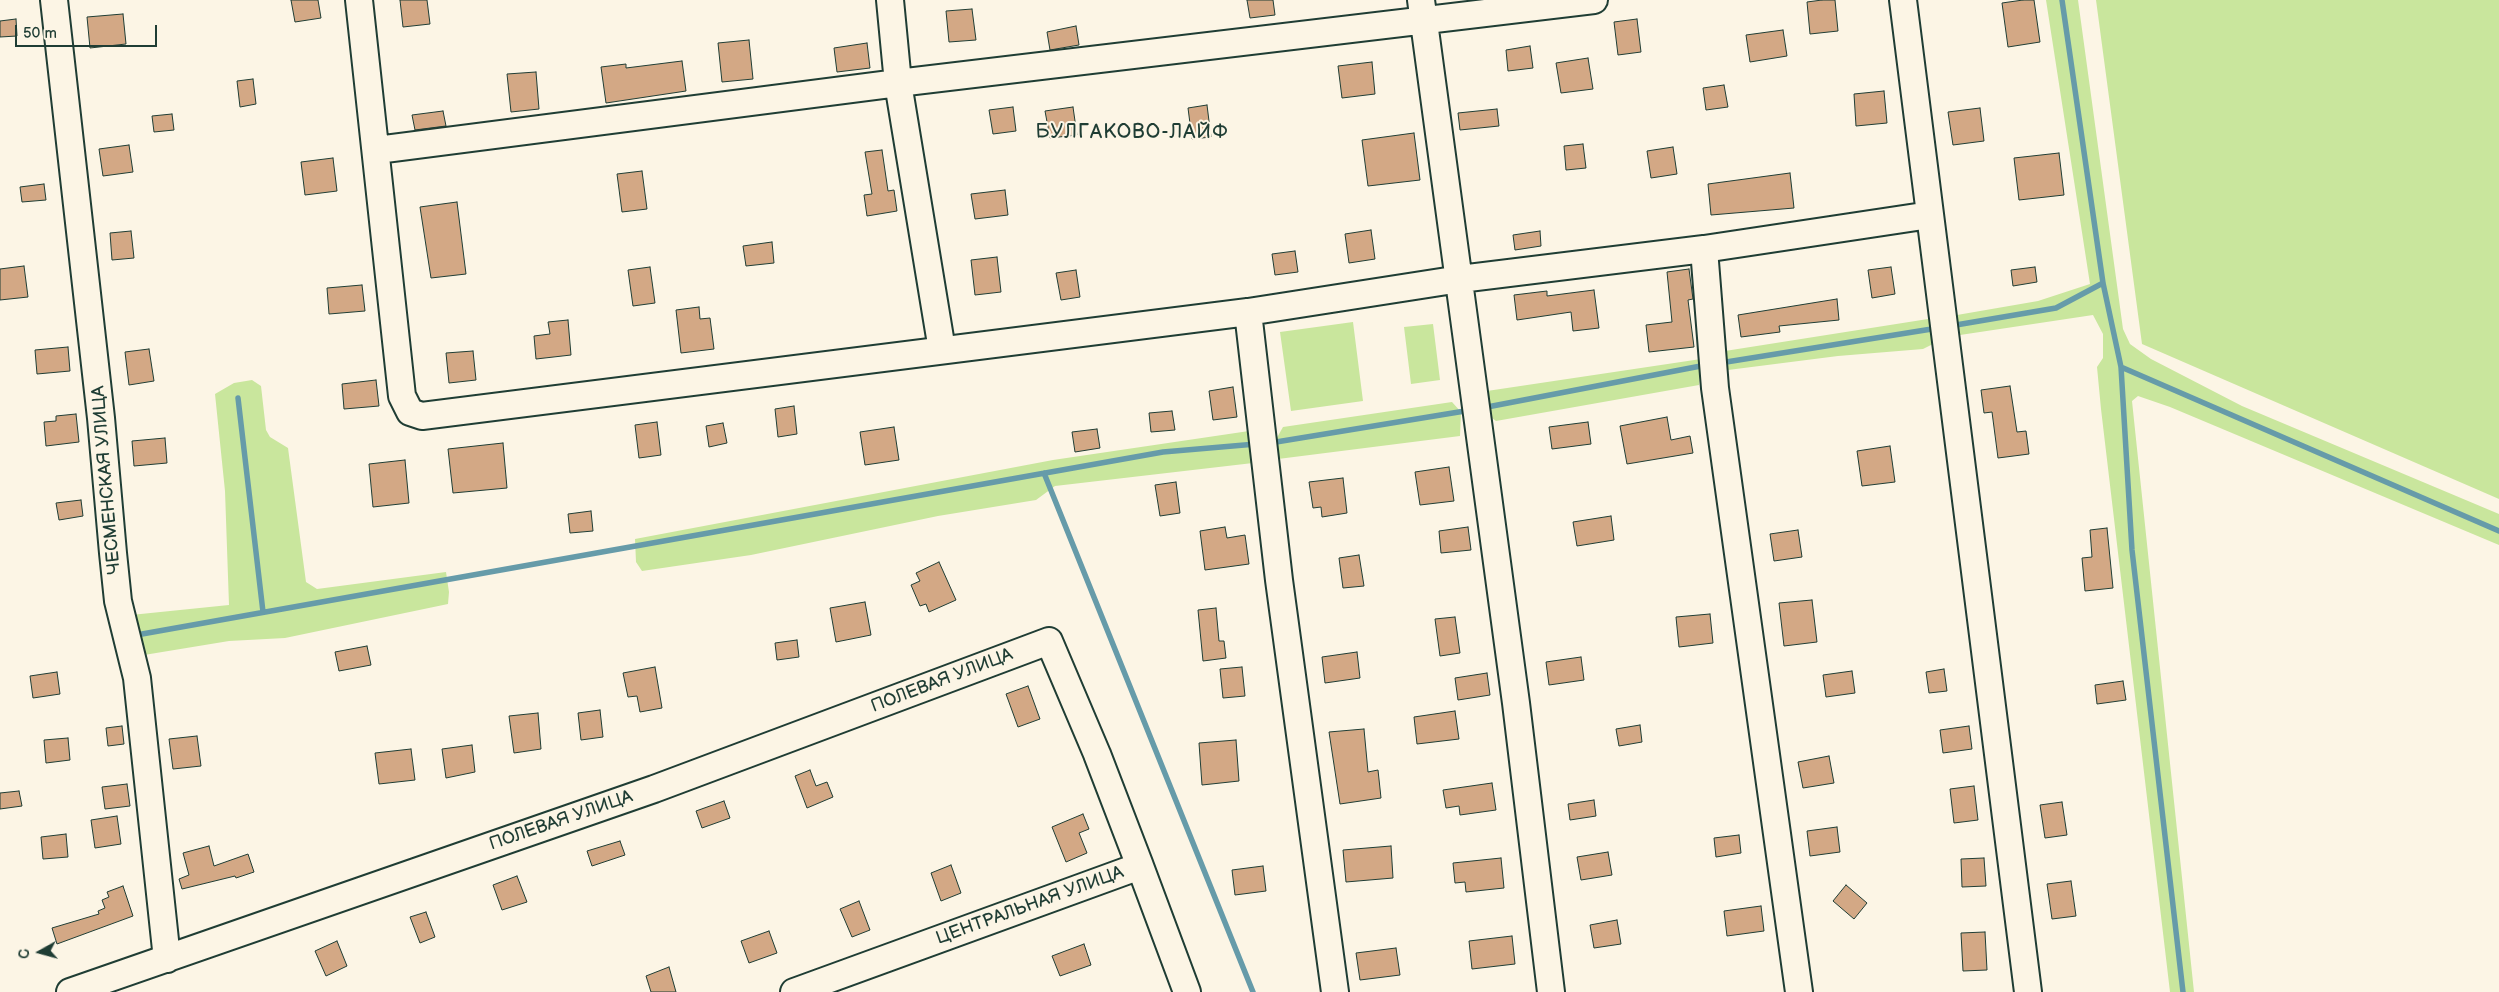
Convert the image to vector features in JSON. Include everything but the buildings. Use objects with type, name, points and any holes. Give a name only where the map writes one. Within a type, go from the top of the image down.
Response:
[{"type":"street","name":"ЧЕСМЕНСКАЯ УЛИЦА","points":[[54,0],[101,418],[118,601],[136,678],[167,959]]},
{"type":"street","points":[[359,0],[377,150],[402,396],[410,412],[422,416],[1248,312],[1460,279],[1704,249],[1930,215]]},
{"type":"street","points":[[890,0],[898,83],[942,350]]},
{"type":"street","points":[[377,150],[898,83],[1423,11],[1594,0]]},
{"type":"street","points":[[1903,0],[2028,992]]},
{"type":"street","points":[[1423,11],[1515,694],[1551,992]]},
{"type":"street","points":[[1704,249],[1716,398],[1798,992]]},
{"type":"street","points":[[1248,312],[1279,580],[1335,992]]},
{"type":"street","name":"ПОЛЕВАЯ УЛИЦА","points":[[70,992],[654,789],[1049,641],[1097,754],[1140,866]]},
{"type":"street","name":"ЦЕНТРАЛЬНАЯ УЛИЦА","points":[[794,992],[1140,866],[1187,992]]},
{"type":"green space","points":[[2046,0],[2078,0],[2123,329],[2130,344],[2151,359],[2242,406],[2499,514],[2499,545],[2170,407],[2138,396],[2132,401],[2194,992],[2170,992],[2101,409],[2097,367],[2103,358],[2103,334],[2093,315],[1960,335],[1957,315],[2038,301],[2090,284]]},
{"type":"green space","points":[[2096,0],[2499,0],[2499,499],[2142,344]]},
{"type":"green space","points":[[1928,319],[1933,334],[1933,344],[1923,349],[1838,356],[1728,370],[1725,351]]},
{"type":"green space","points":[[1353,322],[1363,401],[1291,411],[1280,332]]},
{"type":"green space","points":[[1433,324],[1440,380],[1411,384],[1404,327]]},
{"type":"green space","points":[[1701,359],[1699,385],[1496,421],[1492,418],[1489,407],[1487,391]]},
{"type":"green space","points":[[252,380],[261,386],[266,430],[270,437],[288,448],[306,582],[317,589],[446,572],[449,592],[448,604],[285,638],[229,641],[144,655],[131,615],[229,605],[225,491],[215,394],[234,383]]},
{"type":"green space","points":[[1452,402],[1461,412],[1460,436],[1278,459],[1274,443],[1283,427]]},
{"type":"green space","points":[[1249,431],[1253,463],[1055,486],[1036,500],[938,516],[751,555],[642,571],[636,562],[635,539],[1053,460]]},
{"type":"waterway","points":[[2062,0],[2103,283],[2121,367],[2132,550],[2183,992]]},
{"type":"waterway","points":[[1950,326],[2056,308],[2103,283]]},
{"type":"waterway","points":[[1720,363],[1938,328]]},
{"type":"waterway","points":[[1482,408],[1706,365]]},
{"type":"waterway","points":[[2121,367],[2499,531]]},
{"type":"waterway","points":[[238,398],[263,612]]},
{"type":"waterway","points":[[1270,443],[1471,410]]},
{"type":"waterway","points":[[142,634],[1163,452],[1256,444]]},
{"type":"waterway","points":[[1044,473],[1253,992]]},
{"type":"district","name":"БУЛГАКОВО-ЛАЙФ","points":[[1132,133]]}]
